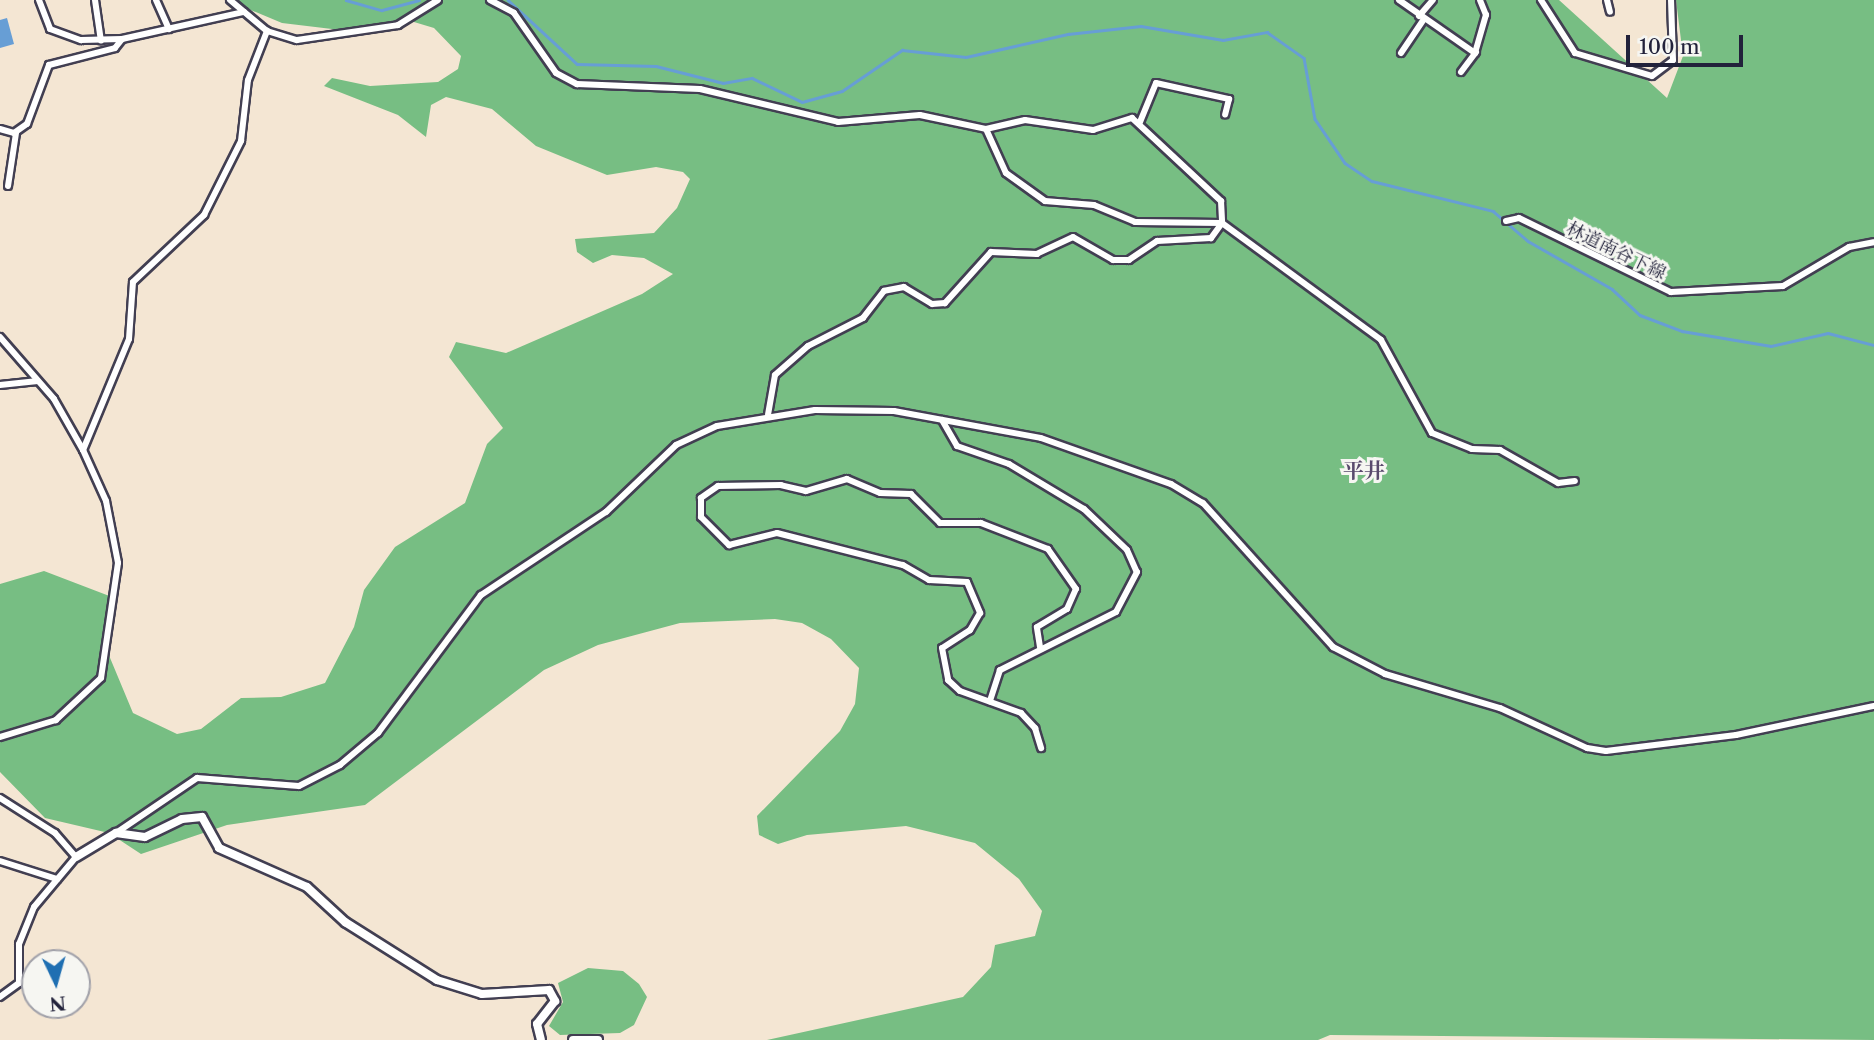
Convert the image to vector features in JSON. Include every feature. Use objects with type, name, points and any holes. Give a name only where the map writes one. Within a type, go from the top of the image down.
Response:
[{"type":"street","points":[[39,0],[55,34],[101,41],[122,39],[244,12]]},
{"type":"street","points":[[95,0],[101,41]]},
{"type":"street","points":[[156,0],[169,29]]},
{"type":"street","points":[[230,0],[267,31],[297,40],[392,27],[438,0]]},
{"type":"street","points":[[490,0],[514,13],[556,73],[577,84],[700,89],[838,122],[920,115],[986,129],[1025,120],[1093,130],[1125,118],[1140,122],[1217,196],[1222,223],[1211,238],[1157,241],[1120,261],[1079,237],[1037,254],[991,252],[953,298],[939,304],[904,287],[890,289],[863,318],[808,346],[775,375],[768,414]]},
{"type":"street","points":[[1399,0],[1421,18],[1476,52]]},
{"type":"street","points":[[1401,53],[1433,0]]},
{"type":"street","points":[[1461,72],[1476,52],[1486,15],[1479,0]]},
{"type":"street","points":[[1541,0],[1575,53],[1653,76],[1673,60],[1671,0]]},
{"type":"street","points":[[1607,0],[1610,12]]},
{"type":"street","points":[[83,450],[123,359],[133,282],[204,215],[241,141],[248,80],[267,31]]},
{"type":"street","points":[[8,186],[16,133],[27,124],[49,65],[115,48],[122,39]]},
{"type":"street","points":[[1140,122],[1156,83],[1229,99],[1225,115]]},
{"type":"street","points":[[0,129],[16,133]]},
{"type":"street","points":[[986,129],[1006,173],[1045,201],[1094,205],[1135,222],[1222,223],[1381,340],[1432,433],[1472,449],[1500,450],[1558,483],[1575,481]]},
{"type":"street","name":"林道南谷下線","points":[[1506,221],[1518,218],[1671,292],[1783,286],[1849,247],[1874,242]]},
{"type":"street","points":[[0,337],[38,382],[83,450],[106,501],[117,553],[104,667],[89,694],[62,717],[0,737]]},
{"type":"street","points":[[0,385],[38,382]]},
{"type":"street","points":[[0,997],[18,986],[21,937],[34,907],[75,857],[116,833],[197,778],[299,786],[356,755],[487,590],[606,512],[693,433],[768,414],[865,408],[942,420],[1080,448],[1187,492],[1333,647],[1385,674],[1500,708],[1587,748],[1606,751],[1736,735],[1874,706]]},
{"type":"street","points":[[942,420],[957,446],[1009,464],[1084,509],[1135,563],[1136,582],[1120,608],[1040,647],[996,674],[990,701]]},
{"type":"street","points":[[1040,647],[1037,627],[1067,609],[1076,590],[1048,549],[981,523],[940,523],[911,494],[880,493],[847,479],[806,491],[772,484],[705,493],[701,517],[729,545],[776,534],[903,565],[929,580],[967,582],[979,599],[979,618],[942,648],[943,664],[960,691],[990,701],[1030,720],[1041,748]]},
{"type":"street","points":[[0,798],[55,833],[75,857]]},
{"type":"street","points":[[116,833],[145,837],[182,819],[202,817],[219,848],[307,887],[345,922],[437,979],[474,993],[549,990],[555,1001],[537,1024],[541,1040]]},
{"type":"street","points":[[0,862],[57,879]]},
{"type":"street","points":[[573,1040],[598,1040]]},
{"type":"green space","points":[[227,0],[1559,0],[1667,98],[1683,56],[1676,0],[1874,0],[1874,1040],[1330,1035],[1318,1040],[767,1040],[963,997],[991,967],[995,945],[1035,936],[1042,911],[1019,879],[975,843],[906,826],[807,835],[778,844],[759,835],[757,816],[840,731],[855,704],[859,668],[831,639],[802,623],[775,619],[680,623],[598,645],[544,670],[365,805],[227,825],[141,854],[109,833],[45,818],[0,772],[0,584],[44,571],[112,597],[108,653],[133,713],[177,734],[201,729],[241,698],[281,697],[325,683],[354,627],[364,590],[395,547],[465,503],[487,444],[503,428],[449,357],[456,342],[506,353],[642,294],[673,274],[644,258],[612,255],[593,263],[577,252],[575,239],[654,233],[677,208],[690,179],[683,172],[656,167],[607,175],[536,146],[492,109],[446,97],[431,105],[426,137],[398,115],[324,86],[332,78],[370,86],[438,82],[458,69],[461,56],[434,28],[404,19],[357,32],[282,23]]},
{"type":"green space","points":[[588,968],[623,971],[639,984],[647,997],[634,1025],[620,1033],[560,1035],[549,1026],[563,1002],[558,983]]},
{"type":"water","points":[[7,18],[14,44],[0,48],[0,20]]},
{"type":"waterway","points":[[346,0],[382,10],[419,0]]},
{"type":"waterway","points":[[508,0],[577,64],[656,66],[723,83],[752,78],[802,102],[842,91],[902,50],[966,57],[1068,34],[1141,26],[1223,40],[1267,32],[1304,58],[1315,119],[1345,163],[1372,181],[1493,211],[1528,241],[1612,289],[1640,315],[1682,331],[1771,346],[1828,333],[1874,345]]},
{"type":"district","name":"平井","points":[[1364,471]]}]
